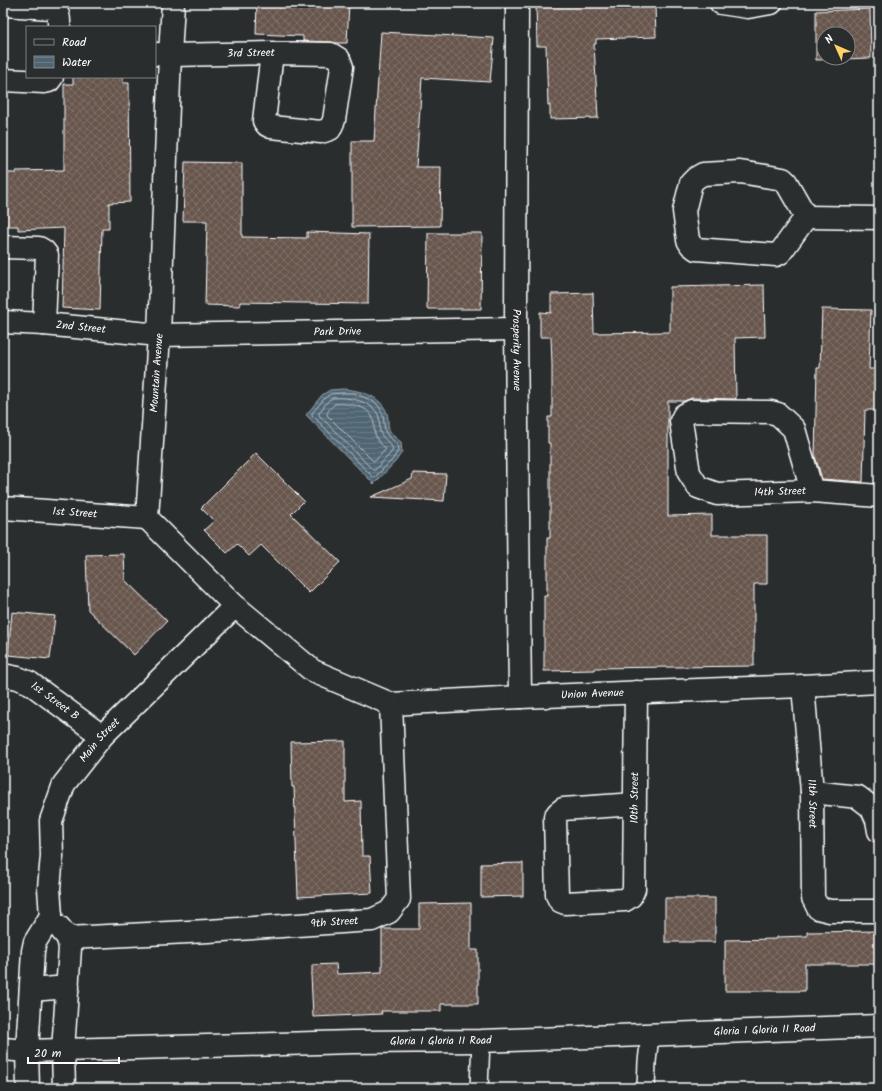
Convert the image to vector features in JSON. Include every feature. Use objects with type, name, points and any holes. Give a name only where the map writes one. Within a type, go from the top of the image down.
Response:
[{"type":"street","name":"Mountain Avenue","points":[[147,518],[159,335],[163,54],[173,3]]},
{"type":"street","name":"Prosperity Avenue","points":[[517,3],[516,329],[520,697]]},
{"type":"street","points":[[721,3],[748,7],[771,3]]},
{"type":"street","points":[[3,5],[52,8],[57,11],[59,16],[59,26]]},
{"type":"street","name":"3rd Street","points":[[163,54],[272,53],[331,54],[339,60],[342,66],[334,120],[330,129],[321,132],[271,127],[267,125],[264,121],[272,53]]},
{"type":"street","points":[[3,80],[44,82],[49,81],[51,78]]},
{"type":"street","points":[[740,172],[783,179],[806,217],[784,249],[776,255],[696,249],[688,240],[684,211],[691,183],[696,178],[703,174],[740,172]]},
{"type":"street","points":[[806,217],[879,218]]},
{"type":"street","points":[[3,247],[39,248],[48,255],[44,324]]},
{"type":"street","name":"2nd Street","points":[[3,322],[44,324],[159,335]]},
{"type":"street","name":"Park Drive","points":[[159,335],[516,329]]},
{"type":"street","name":"14th Street","points":[[812,491],[794,429],[778,414],[770,412],[692,411],[684,415],[681,421],[689,473],[698,487],[716,494],[812,491],[879,496]]},
{"type":"street","name":"1st Street","points":[[3,508],[147,518]]},
{"type":"street","points":[[147,518],[235,606]]},
{"type":"street","name":"Union Avenue","points":[[235,606],[313,671],[391,704],[879,682]]},
{"type":"street","name":"Main Street","points":[[51,916],[49,888],[52,856],[51,822],[64,784],[102,736],[235,606]]},
{"type":"street","name":"1st Street B","points":[[3,675],[18,678],[30,683],[102,736]]},
{"type":"street","name":"11th Street","points":[[803,686],[812,792],[813,898],[818,908],[830,911],[879,911]]},
{"type":"street","name":"10th Street","points":[[635,804],[563,810],[558,813],[555,817],[557,895],[560,900],[565,903],[625,900],[630,896],[634,889],[635,804],[636,692]]},
{"type":"street","name":"9th Street","points":[[68,938],[208,931],[372,920],[389,912],[399,899],[391,704]]},
{"type":"street","points":[[812,792],[858,797],[871,807],[877,820],[879,832]]},
{"type":"street","points":[[28,1088],[27,1051],[33,951],[35,942],[51,916],[68,938],[70,948],[63,1050],[64,1088]]},
{"type":"street","points":[[31,990],[68,987]]},
{"type":"street","name":"Gloria I Gloria II Road","points":[[3,1050],[27,1051],[354,1042],[481,1041],[879,1026]]},
{"type":"lane","points":[[646,1088],[650,1035]]},
{"type":"lane","points":[[479,1088],[481,1041]]},
{"type":"water","points":[[343,389],[369,395],[380,402],[387,413],[390,431],[401,442],[402,452],[396,461],[374,484],[306,415],[322,395],[330,390]]},
{"type":"building","points":[[257,3],[349,3],[347,43],[303,41],[303,36],[256,34]]},
{"type":"building","points":[[536,3],[595,3],[595,6],[655,5],[656,37],[596,39],[596,44],[594,44],[598,118],[550,119],[550,105],[548,105],[546,46],[537,46]]},
{"type":"building","points":[[870,9],[871,58],[856,59],[856,26],[816,26],[816,11]]},
{"type":"building","points":[[381,32],[494,38],[490,82],[422,78],[416,167],[441,167],[440,226],[352,227],[352,141],[374,141]]},
{"type":"building","points":[[73,78],[123,78],[123,83],[129,83],[130,202],[109,203],[109,229],[102,229],[100,310],[62,308],[64,228],[18,230],[18,226],[3,226],[3,173],[16,173],[16,171],[64,170],[64,84],[73,84]]},
{"type":"building","points":[[185,162],[242,163],[242,237],[307,238],[307,232],[369,234],[368,304],[240,302],[240,306],[205,305],[207,221],[183,221]]},
{"type":"building","points":[[428,233],[482,233],[481,309],[427,309]]},
{"type":"building","points":[[764,285],[765,337],[735,338],[736,399],[692,398],[684,401],[668,401],[668,516],[712,515],[712,535],[767,535],[767,584],[754,584],[754,666],[595,668],[595,670],[544,671],[544,596],[547,596],[547,538],[550,538],[550,443],[548,443],[548,417],[552,417],[552,364],[551,337],[540,337],[540,312],[551,313],[551,294],[593,293],[594,333],[670,332],[670,287]]},
{"type":"building","points":[[822,309],[871,310],[869,369],[879,369],[879,410],[865,410],[863,482],[822,479],[815,456],[817,368],[820,368]]},
{"type":"building","points":[[256,453],[304,501],[291,514],[340,562],[309,593],[261,545],[249,556],[237,544],[227,553],[204,530],[214,521],[201,508]]},
{"type":"building","points":[[413,473],[446,474],[444,501],[371,497],[412,479]]},
{"type":"building","points":[[124,554],[125,580],[167,621],[134,655],[88,610],[86,555]]},
{"type":"building","points":[[12,612],[55,616],[50,659],[8,655]]},
{"type":"building","points":[[345,741],[345,802],[361,801],[362,856],[370,856],[372,893],[298,897],[291,742]]},
{"type":"building","points":[[523,863],[523,896],[481,897],[481,864]]},
{"type":"building","points":[[665,898],[715,898],[715,942],[665,942]]},
{"type":"building","points":[[471,903],[471,950],[478,950],[478,1004],[441,1004],[441,1011],[381,1011],[382,1014],[313,1017],[312,965],[336,964],[337,974],[382,972],[382,929],[419,929],[419,904]]},
{"type":"building","points":[[879,931],[879,964],[805,964],[805,991],[725,991],[725,940],[777,939],[777,937],[807,936],[807,932]]}]
